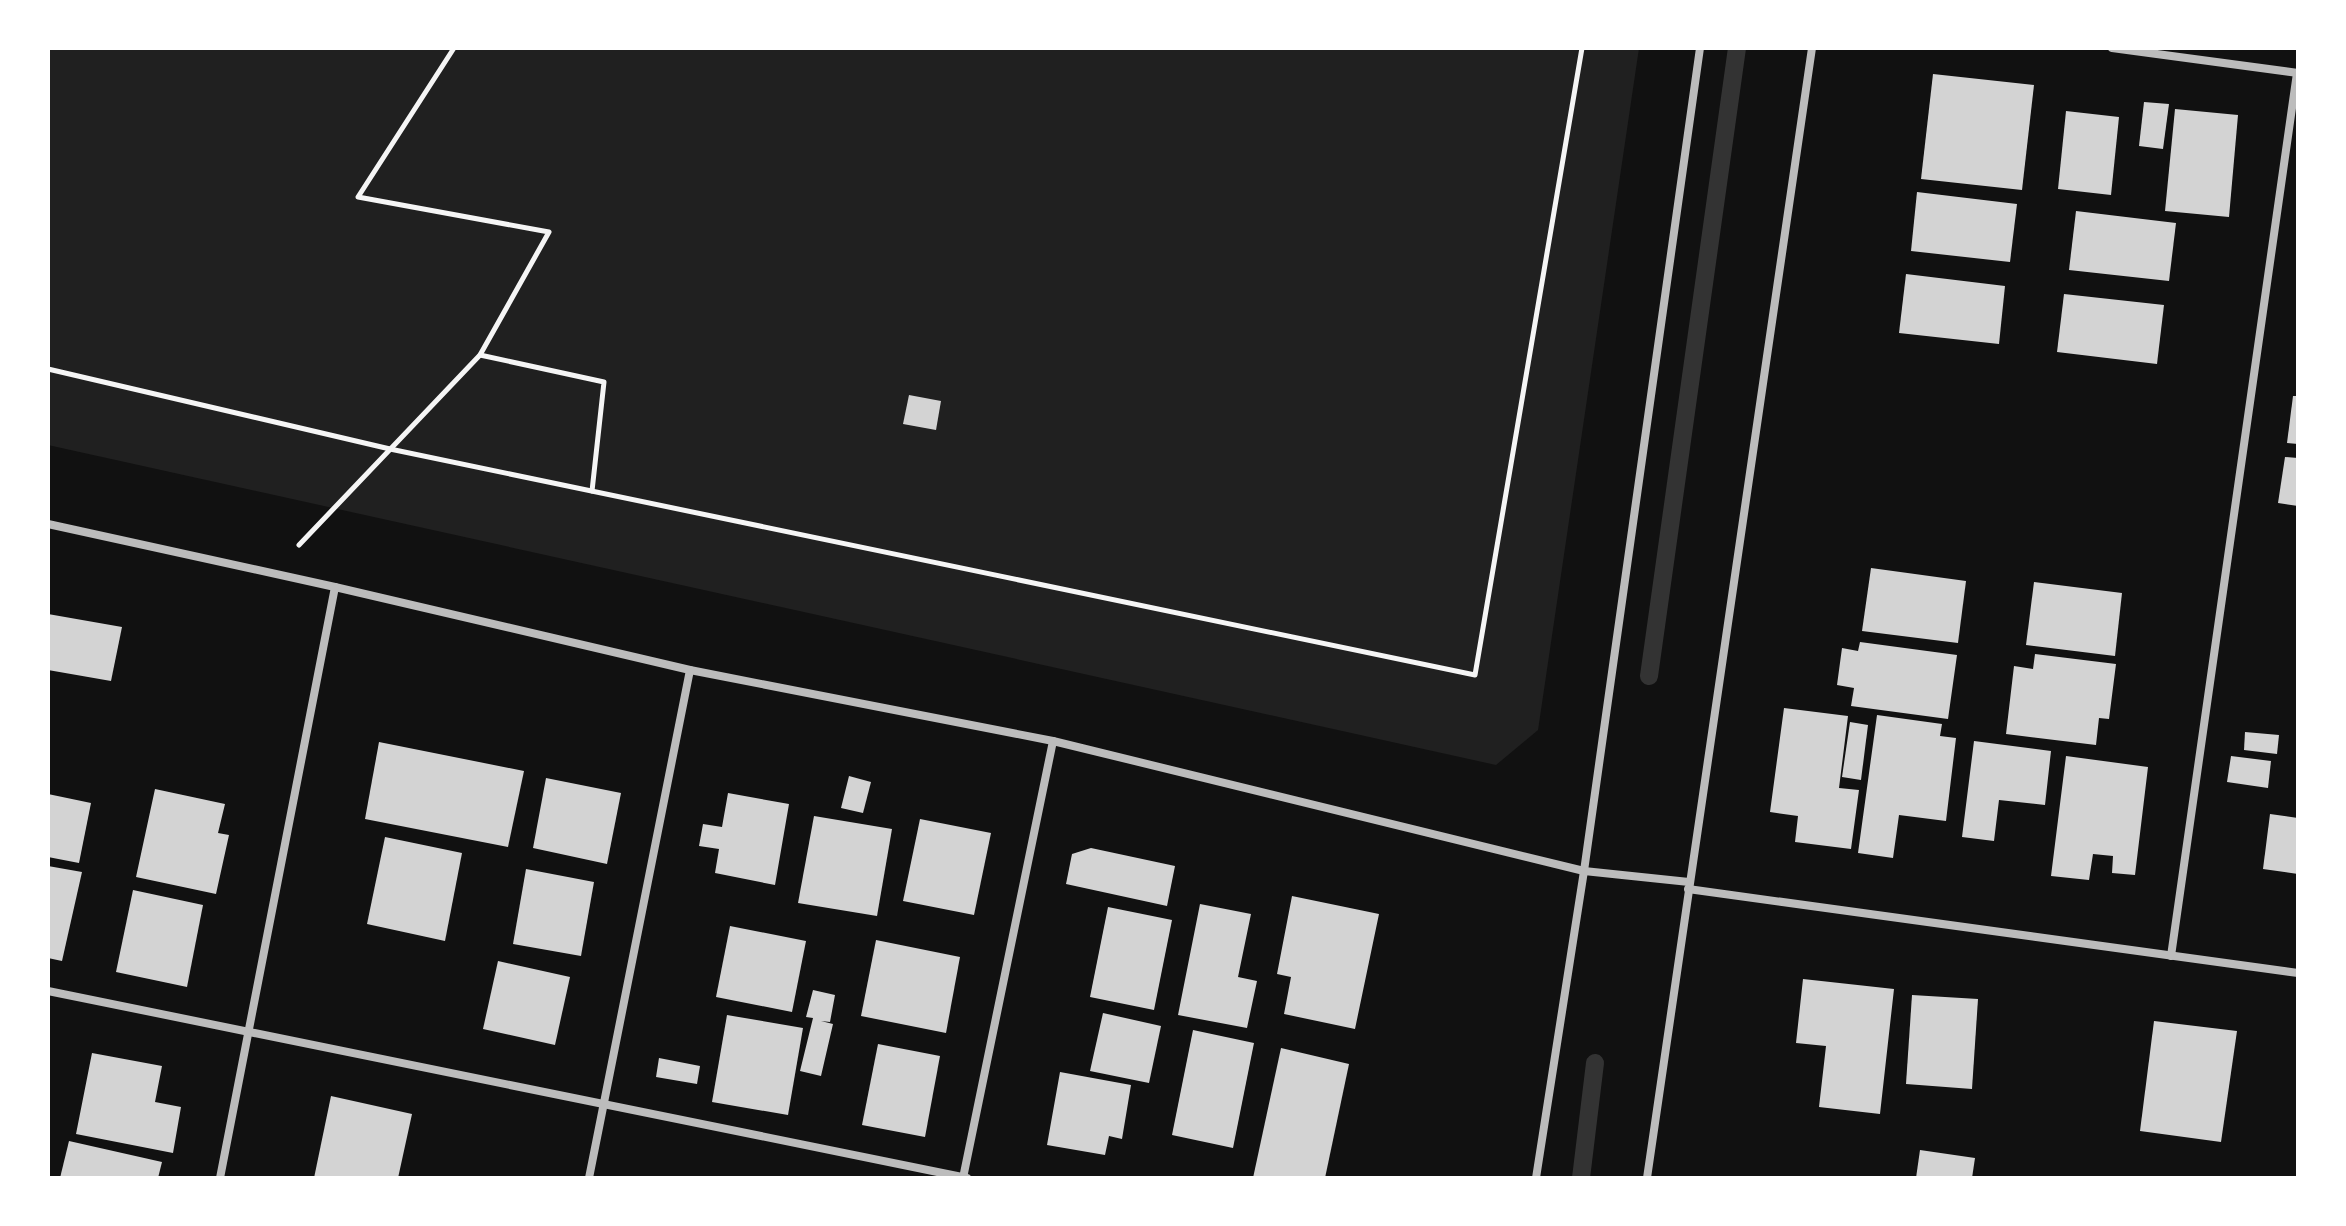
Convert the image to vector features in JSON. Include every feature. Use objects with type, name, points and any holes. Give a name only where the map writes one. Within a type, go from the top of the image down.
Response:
[{"type":"street","points":[[1536,1178],[1584,871],[1700,48]]},
{"type":"street","points":[[1647,1178],[1812,48]]},
{"type":"street","points":[[2112,48],[2297,73],[2171,956]]},
{"type":"street","points":[[48,524],[690,670],[1053,741],[1584,871],[2298,973]]},
{"type":"street","points":[[220,1178],[335,587]]},
{"type":"street","points":[[589,1178],[690,670]]},
{"type":"street","points":[[48,991],[964,1178],[1053,741]]},
{"type":"path","points":[[271,573],[480,355],[549,232],[358,197],[454,48]]},
{"type":"path","points":[[48,369],[390,449],[1475,675],[1582,48]]},
{"type":"path","points":[[480,355],[604,382],[592,491]]},
{"type":"shaded area","points":[[48,48],[1639,48],[1538,730],[1496,765],[48,445]]},
{"type":"building","points":[[1933,74],[2034,85],[2022,190],[1921,179]]},
{"type":"building","points":[[2144,102],[2169,104],[2163,149],[2139,146]]},
{"type":"building","points":[[2175,109],[2238,115],[2229,217],[2165,211]]},
{"type":"building","points":[[2066,111],[2119,117],[2111,195],[2058,189]]},
{"type":"building","points":[[1917,192],[2017,204],[2010,262],[1911,251]]},
{"type":"building","points":[[2076,211],[2176,223],[2169,281],[2069,270]]},
{"type":"building","points":[[1906,274],[2005,286],[1999,344],[1899,333]]},
{"type":"building","points":[[2064,294],[2164,305],[2157,364],[2057,352]]},
{"type":"building","points":[[909,395],[941,401],[936,430],[903,424]]},
{"type":"building","points":[[2293,396],[2298,396],[2298,444],[2287,443]]},
{"type":"building","points":[[2285,457],[2298,458],[2298,506],[2278,503]]},
{"type":"building","points":[[1871,568],[1966,581],[1958,643],[1862,631]]},
{"type":"building","points":[[2034,582],[2122,593],[2115,656],[2026,645]]},
{"type":"building","points":[[48,614],[122,627],[111,681],[48,670]]},
{"type":"building","points":[[1860,642],[1957,655],[1948,719],[1851,706],[1854,688],[1837,685],[1842,648],[1858,651]]},
{"type":"building","points":[[2035,654],[2116,664],[2109,719],[2099,718],[2096,745],[2006,734],[2014,666],[2033,669]]},
{"type":"building","points":[[1784,708],[1848,716],[1839,788],[1859,790],[1851,849],[1795,842],[1798,816],[1770,812]]},
{"type":"building","points":[[1877,715],[1942,724],[1940,736],[1956,738],[1946,821],[1899,815],[1893,858],[1858,853]]},
{"type":"building","points":[[1850,722],[1868,725],[1861,780],[1842,777]]},
{"type":"building","points":[[2245,732],[2279,735],[2277,754],[2244,750]]},
{"type":"building","points":[[1974,741],[2051,751],[2045,805],[1999,800],[1994,841],[1962,837]]},
{"type":"building","points":[[379,742],[524,771],[508,847],[365,819]]},
{"type":"building","points":[[2066,756],[2148,767],[2135,875],[2112,873],[2113,856],[2093,854],[2089,880],[2051,876]]},
{"type":"building","points":[[2231,756],[2271,761],[2268,788],[2227,782]]},
{"type":"building","points":[[849,776],[871,782],[863,813],[841,808]]},
{"type":"building","points":[[546,778],[621,793],[607,864],[533,848]]},
{"type":"building","points":[[155,789],[225,804],[218,833],[229,835],[216,894],[136,877]]},
{"type":"building","points":[[728,793],[789,804],[775,885],[715,873],[719,849],[699,846],[703,824],[722,827]]},
{"type":"building","points":[[48,794],[91,803],[79,863],[48,857]]},
{"type":"building","points":[[2270,814],[2298,818],[2298,874],[2263,869]]},
{"type":"building","points":[[814,816],[892,829],[877,916],[798,903]]},
{"type":"building","points":[[920,819],[991,833],[974,915],[903,901]]},
{"type":"building","points":[[385,837],[462,853],[445,941],[367,924]]},
{"type":"building","points":[[1091,848],[1175,866],[1167,906],[1066,884],[1072,854]]},
{"type":"building","points":[[48,866],[82,872],[62,961],[48,958]]},
{"type":"building","points":[[526,869],[594,882],[581,956],[513,944]]},
{"type":"building","points":[[133,890],[203,905],[187,987],[116,972]]},
{"type":"building","points":[[1292,896],[1379,914],[1355,1029],[1284,1014],[1291,977],[1277,974]]},
{"type":"building","points":[[1200,904],[1251,914],[1238,977],[1257,981],[1247,1028],[1178,1015]]},
{"type":"building","points":[[1108,907],[1172,920],[1154,1010],[1090,997]]},
{"type":"building","points":[[730,926],[806,941],[792,1012],[716,997]]},
{"type":"building","points":[[876,940],[960,957],[946,1033],[861,1016]]},
{"type":"building","points":[[498,961],[570,977],[555,1045],[483,1029]]},
{"type":"building","points":[[1803,979],[1894,989],[1880,1114],[1819,1107],[1826,1046],[1796,1043]]},
{"type":"building","points":[[813,990],[835,995],[830,1022],[821,1021],[833,1024],[821,1076],[800,1071],[813,1018],[806,1017]]},
{"type":"building","points":[[1912,995],[1978,999],[1972,1089],[1906,1084]]},
{"type":"building","points":[[1103,1013],[1161,1026],[1149,1083],[1090,1071]]},
{"type":"building","points":[[727,1015],[803,1028],[788,1115],[712,1102]]},
{"type":"building","points":[[2154,1021],[2237,1031],[2221,1142],[2140,1131]]},
{"type":"building","points":[[1193,1030],[1254,1043],[1233,1148],[1172,1135]]},
{"type":"building","points":[[878,1044],[940,1056],[925,1137],[862,1125]]},
{"type":"building","points":[[1281,1048],[1349,1064],[1325,1178],[1253,1178]]},
{"type":"building","points":[[92,1053],[162,1066],[155,1102],[181,1107],[173,1153],[76,1134]]},
{"type":"building","points":[[659,1058],[700,1066],[697,1084],[656,1077]]},
{"type":"building","points":[[1060,1072],[1131,1085],[1122,1139],[1109,1136],[1105,1155],[1047,1145]]},
{"type":"building","points":[[331,1096],[412,1114],[398,1178],[314,1178]]},
{"type":"building","points":[[69,1141],[162,1162],[158,1178],[60,1178]]},
{"type":"building","points":[[1920,1150],[1975,1158],[1972,1178],[1916,1178]]},
{"type":"waterway","points":[[1649,676],[1737,48]]},
{"type":"waterway","points":[[1581,1178],[1595,1063]]}]
